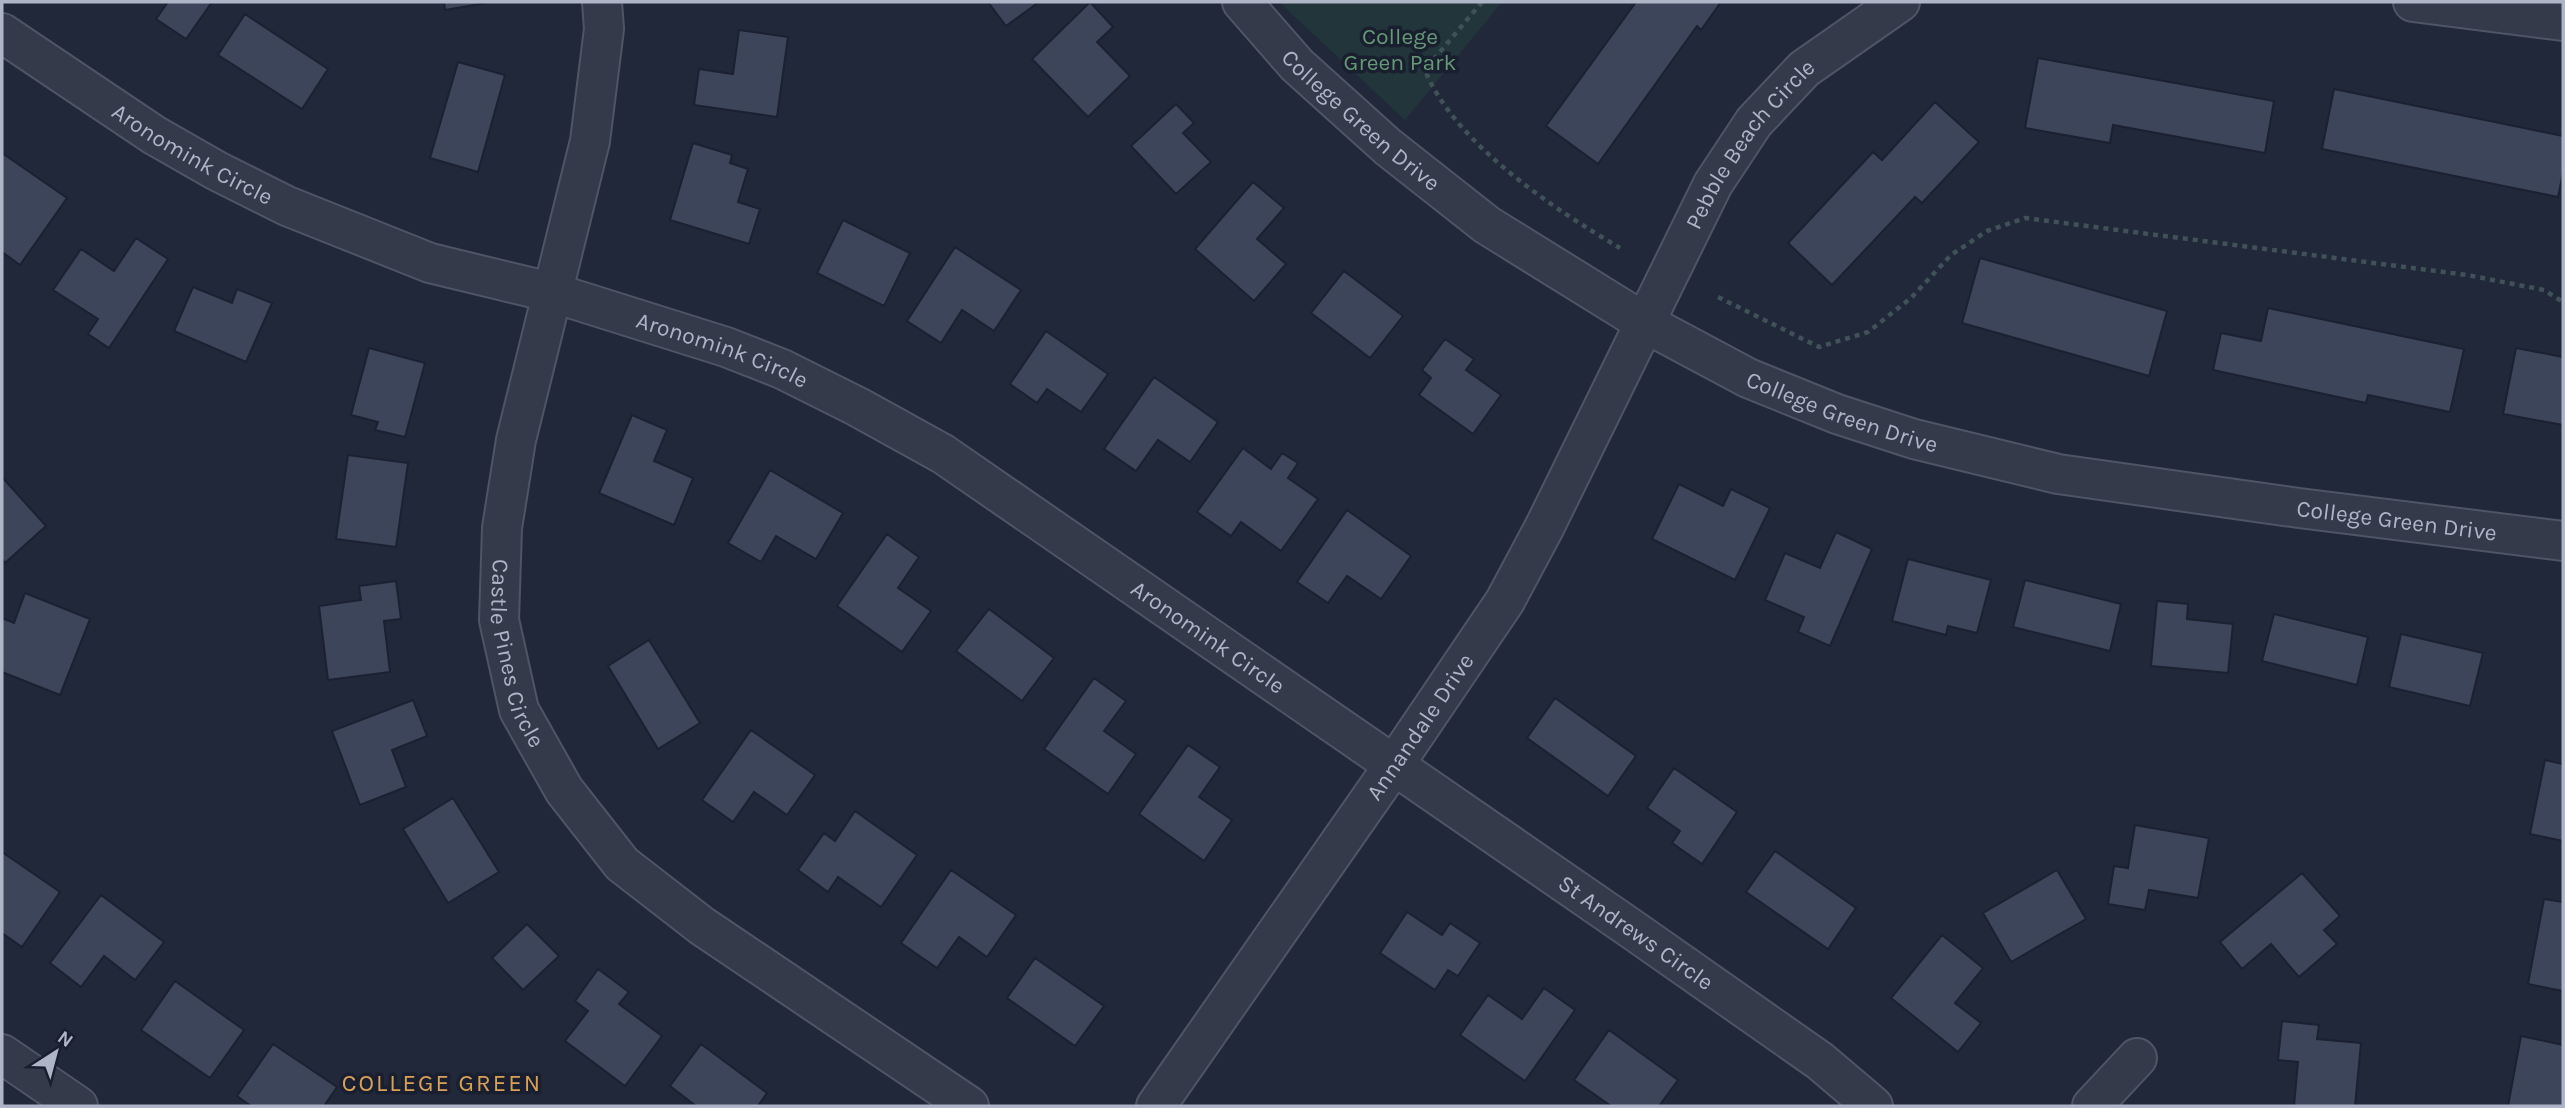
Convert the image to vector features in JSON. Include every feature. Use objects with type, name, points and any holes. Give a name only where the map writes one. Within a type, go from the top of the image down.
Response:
[{"type":"street","name":"Castle Pines Circle","points":[[602,2],[604,29],[590,141],[516,440],[502,528],[499,620],[519,710],[564,790],[622,864],[702,926],[969,1106]]},
{"type":"street","name":"College Green Drive","points":[[1242,2],[1297,65],[1408,162],[1487,225],[1645,323],[1748,378],[1837,414],[1914,439],[2058,474],[2563,541]]},
{"type":"street","name":"Pebble Beach Circle","points":[[1645,323],[1713,184],[1754,122],[1804,69],[1900,2]]},
{"type":"street","points":[[2413,2],[2563,21]]},
{"type":"street","name":"Aronomink Circle","points":[[2,33],[154,135],[217,172],[287,206],[430,263],[554,293],[726,347],[782,369],[858,407],[943,454],[1394,765]]},
{"type":"street","name":"Annandale Drive","points":[[1156,1106],[1505,601],[1645,323]]},
{"type":"street","name":"St Andrews Circle","points":[[1394,765],[1820,1061],[1873,1106]]},
{"type":"street","points":[[2,1054],[78,1106]]},
{"type":"street","points":[[2092,1106],[2137,1058]]},
{"type":"path","points":[[1482,2],[1434,60],[1427,75],[1437,97],[1462,127],[1504,168],[1590,230],[1620,248]]},
{"type":"path","points":[[1718,297],[1819,347],[1868,332],[1911,298],[1951,255],[1987,231],[2025,218],[2467,275],[2543,289],[2563,302]]},
{"type":"green space","name":"College Green Park","points":[[1279,2],[1502,2],[1405,120]]},
{"type":"building","points":[[168,2],[212,2],[186,39],[156,19]]},
{"type":"building","points":[[444,2],[492,2],[445,10]]},
{"type":"building","points":[[988,2],[1039,2],[1006,26]]},
{"type":"building","points":[[1090,2],[1113,27],[1097,42],[1130,76],[1088,117],[1032,59]]},
{"type":"building","points":[[1636,2],[1721,2],[1701,30],[1697,26],[1598,164],[1546,126]]},
{"type":"building","points":[[245,14],[328,69],[302,109],[218,55]]},
{"type":"building","points":[[739,30],[788,37],[777,117],[694,105],[699,69],[733,74]]},
{"type":"building","points":[[2038,58],[2274,101],[2265,153],[2113,125],[2110,143],[2025,128]]},
{"type":"building","points":[[458,62],[505,75],[478,172],[430,158]]},
{"type":"building","points":[[2334,89],[2563,136],[2563,173],[2558,197],[2322,149]]},
{"type":"building","points":[[1935,102],[1979,142],[1922,203],[1915,197],[1832,285],[1788,243],[1873,152],[1882,160]]},
{"type":"building","points":[[1176,104],[1194,123],[1183,133],[1211,162],[1176,194],[1131,146]]},
{"type":"building","points":[[693,143],[732,155],[730,163],[748,169],[738,202],[760,209],[749,244],[670,220]]},
{"type":"building","points":[[2,153],[67,198],[20,265],[2,252]]},
{"type":"building","points":[[1253,182],[1284,208],[1257,239],[1286,264],[1254,301],[1195,249]]},
{"type":"building","points":[[843,220],[910,253],[884,306],[817,273]]},
{"type":"building","points":[[136,238],[168,259],[109,348],[88,334],[98,319],[53,290],[81,249],[114,271]]},
{"type":"building","points":[[955,247],[1021,290],[994,331],[962,310],[941,343],[907,321]]},
{"type":"building","points":[[1980,258],[2167,311],[2149,376],[1962,323]]},
{"type":"building","points":[[1344,271],[1403,316],[1370,358],[1311,313]]},
{"type":"building","points":[[193,287],[232,303],[237,289],[272,303],[246,362],[174,331]]},
{"type":"building","points":[[2268,308],[2464,349],[2450,412],[2368,395],[2366,403],[2213,370],[2221,333],[2261,341]]},
{"type":"building","points":[[1046,331],[1108,374],[1081,412],[1047,389],[1037,403],[1010,384]]},
{"type":"building","points":[[1445,339],[1474,359],[1466,370],[1501,395],[1473,434],[1419,395],[1431,378],[1422,370]]},
{"type":"building","points":[[369,348],[425,363],[405,437],[375,430],[378,422],[351,415]]},
{"type":"building","points":[[2516,348],[2563,357],[2563,425],[2503,414]]},
{"type":"building","points":[[1154,377],[1218,422],[1190,462],[1158,440],[1136,471],[1104,449]]},
{"type":"building","points":[[632,415],[667,430],[654,461],[693,478],[674,525],[599,493]]},
{"type":"building","points":[[1243,448],[1271,469],[1282,453],[1298,463],[1288,478],[1318,499],[1281,551],[1241,522],[1231,536],[1197,512]]},
{"type":"building","points":[[348,455],[408,463],[396,547],[336,539]]},
{"type":"building","points":[[770,470],[843,513],[816,559],[776,536],[761,562],[728,543]]},
{"type":"building","points":[[2,477],[46,526],[5,563],[2,559]]},
{"type":"building","points":[[1679,484],[1723,506],[1731,489],[1770,508],[1735,580],[1652,539]]},
{"type":"building","points":[[1347,510],[1411,556],[1381,599],[1347,576],[1328,603],[1297,582]]},
{"type":"building","points":[[1836,532],[1872,549],[1830,646],[1798,632],[1804,617],[1765,600],[1785,553],[1820,568]]},
{"type":"building","points":[[887,534],[919,557],[898,588],[931,611],[902,652],[837,606]]},
{"type":"building","points":[[1908,559],[1991,580],[1977,633],[1948,626],[1946,635],[1892,621]]},
{"type":"building","points":[[2025,580],[2121,604],[2110,651],[2013,627]]},
{"type":"building","points":[[396,581],[401,619],[384,621],[390,672],[328,680],[319,606],[361,600],[359,586]]},
{"type":"building","points":[[25,593],[90,619],[60,695],[2,672],[2,618],[14,623]]},
{"type":"building","points":[[2157,601],[2188,604],[2187,619],[2233,624],[2228,673],[2151,666]]},
{"type":"building","points":[[989,609],[1054,658],[1022,701],[956,651]]},
{"type":"building","points":[[2274,614],[2368,637],[2357,685],[2262,661]]},
{"type":"building","points":[[2401,634],[2483,653],[2470,706],[2389,687]]},
{"type":"building","points":[[649,640],[700,723],[658,749],[608,666]]},
{"type":"building","points":[[1094,678],[1126,701],[1104,731],[1136,754],[1108,794],[1044,749]]},
{"type":"building","points":[[1555,698],[1636,756],[1608,796],[1527,738]]},
{"type":"building","points":[[413,700],[427,736],[392,750],[406,787],[360,805],[332,731]]},
{"type":"building","points":[[751,730],[815,775],[787,815],[754,792],[733,822],[702,800]]},
{"type":"building","points":[[1188,745],[1220,767],[1199,797],[1232,820],[1204,861],[1139,814]]},
{"type":"building","points":[[2545,760],[2563,764],[2563,841],[2530,834]]},
{"type":"building","points":[[1674,768],[1737,812],[1702,864],[1672,843],[1680,831],[1647,808]]},
{"type":"building","points":[[453,798],[499,872],[448,903],[403,829]]},
{"type":"building","points":[[855,811],[917,855],[881,907],[838,877],[828,892],[798,870],[824,833],[835,841]]},
{"type":"building","points":[[2135,825],[2209,838],[2198,898],[2149,890],[2145,910],[2108,904],[2114,866],[2128,868]]},
{"type":"building","points":[[1775,851],[1856,908],[1828,949],[1746,892]]},
{"type":"building","points":[[2,852],[60,892],[22,947],[2,933]]},
{"type":"building","points":[[951,870],[1016,915],[987,957],[959,937],[937,968],[901,943]]},
{"type":"building","points":[[2057,870],[2086,919],[2011,962],[1983,913]]},
{"type":"building","points":[[2302,873],[2340,916],[2324,930],[2337,944],[2299,977],[2271,944],[2242,969],[2220,942]]},
{"type":"building","points":[[101,895],[164,942],[135,980],[104,956],[81,987],[50,963]]},
{"type":"building","points":[[2544,899],[2563,902],[2563,991],[2528,984]]},
{"type":"building","points":[[1407,912],[1442,935],[1450,923],[1480,943],[1458,976],[1448,970],[1435,990],[1380,953]]},
{"type":"building","points":[[527,924],[559,956],[523,990],[492,958]]},
{"type":"building","points":[[1942,935],[1983,968],[1955,1003],[1981,1023],[1958,1052],[1891,998]]},
{"type":"building","points":[[1035,958],[1104,1006],[1075,1046],[1007,998]]},
{"type":"building","points":[[598,969],[629,992],[619,1004],[662,1036],[625,1086],[565,1041],[588,1011],[575,1001]]},
{"type":"building","points":[[175,981],[244,1030],[210,1078],[141,1030]]},
{"type":"building","points":[[1544,988],[1575,1010],[1525,1081],[1460,1035],[1488,995],[1522,1019]]},
{"type":"building","points":[[2282,1021],[2319,1025],[2317,1039],[2361,1043],[2355,1106],[2294,1106],[2298,1062],[2278,1060]]},
{"type":"building","points":[[1609,1030],[1678,1080],[1659,1106],[1611,1106],[1574,1080]]},
{"type":"building","points":[[2521,1036],[2563,1045],[2563,1106],[2508,1106]]},
{"type":"building","points":[[273,1044],[337,1087],[324,1106],[251,1106],[237,1096]]},
{"type":"building","points":[[701,1044],[767,1093],[758,1106],[696,1106],[670,1086]]},
{"type":"district","name":"COLLEGE GREEN","points":[[442,1083]]}]
